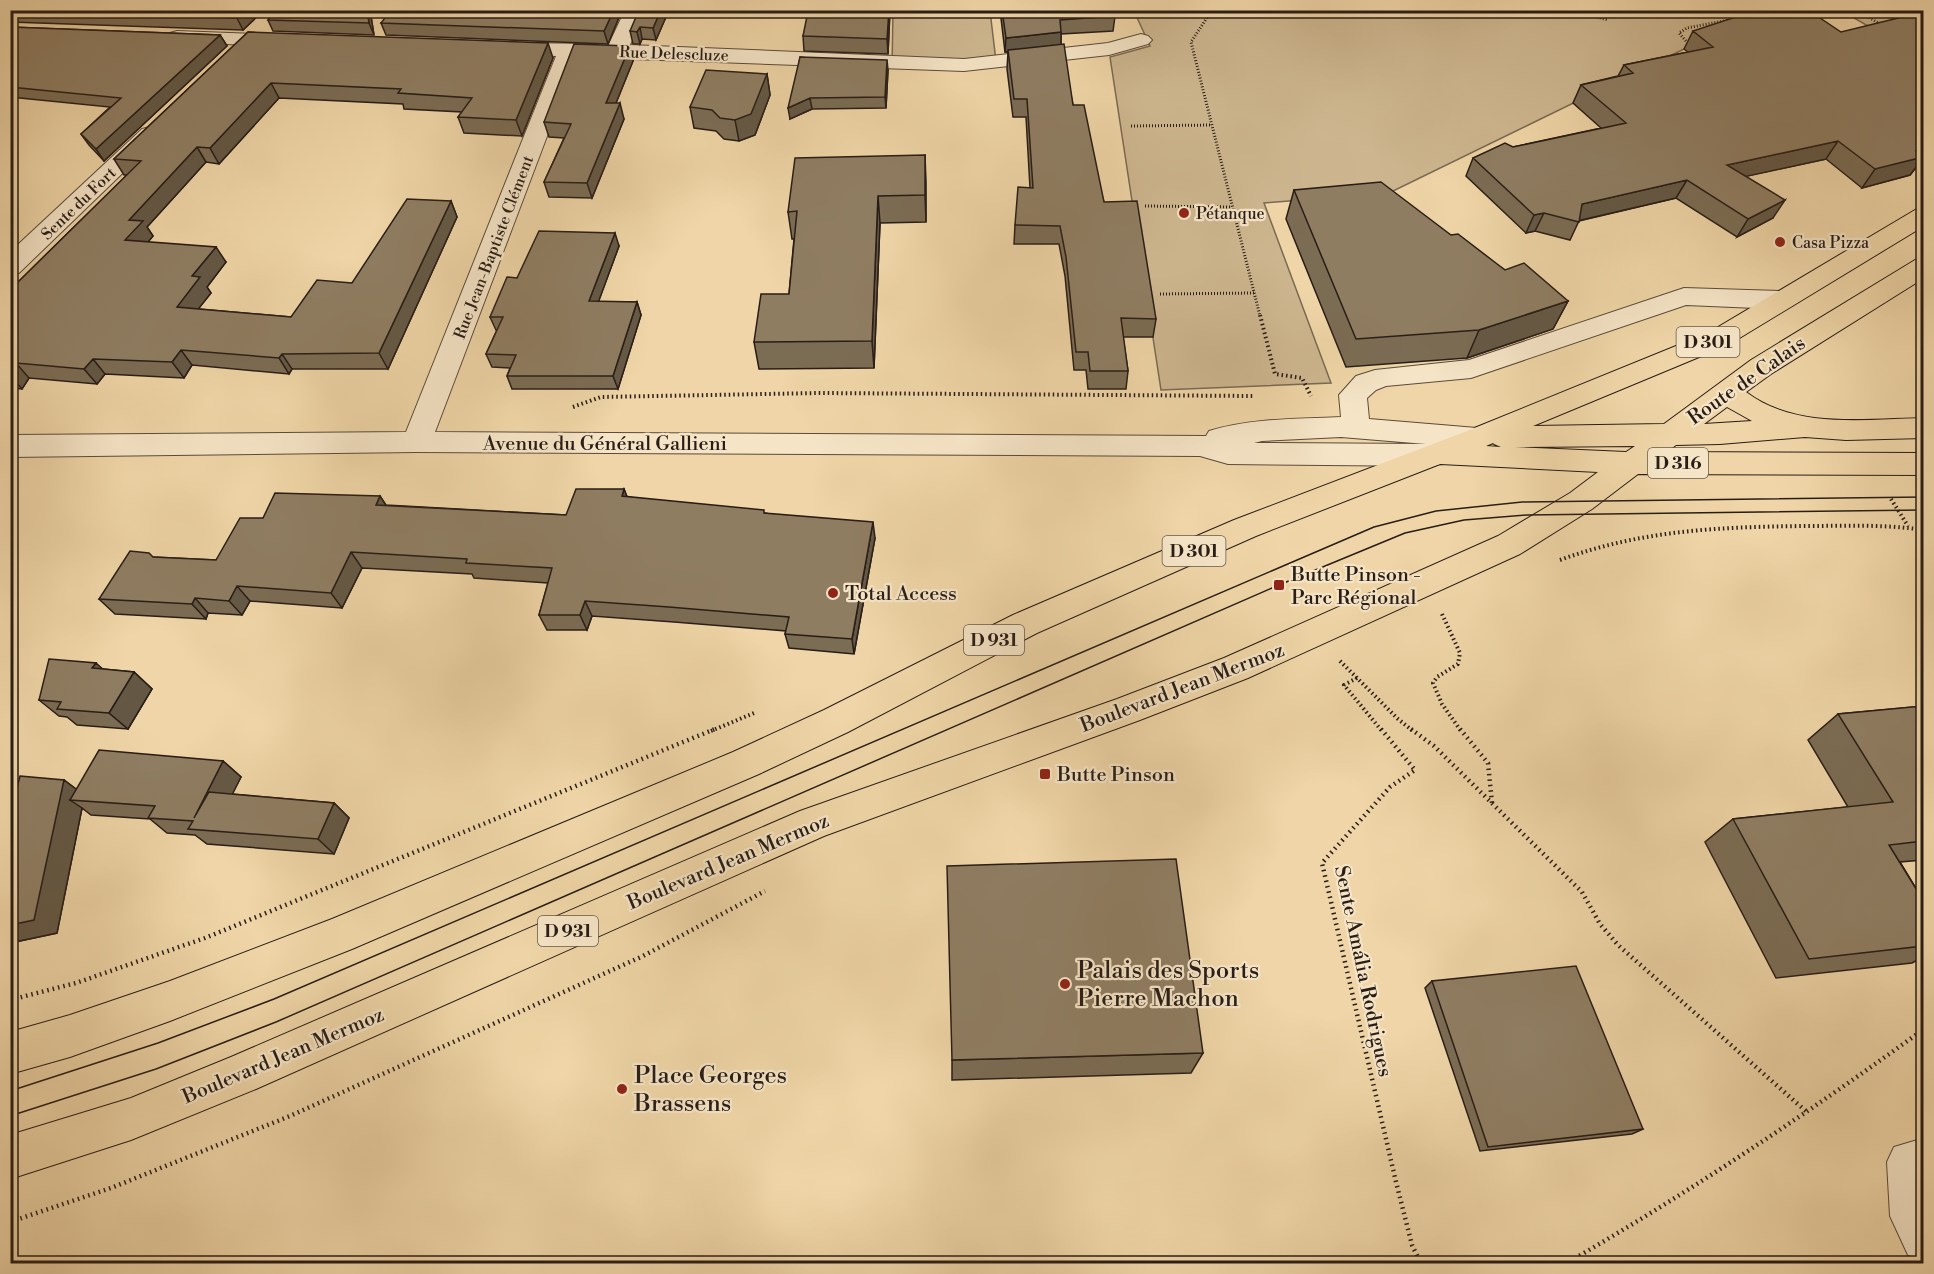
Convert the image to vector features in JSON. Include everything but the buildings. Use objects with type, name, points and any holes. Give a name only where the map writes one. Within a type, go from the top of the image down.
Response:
[{"type":"main road","name":"D 301","points":[[1056,611],[1245,528],[1477,438],[1718,339],[1923,215]]},
{"type":"main road","name":"Route de Calais","points":[[1449,572],[1539,528],[1581,501],[1726,391],[1923,266]]},
{"type":"main road","points":[[1726,391],[1743,407],[1756,414],[1799,428],[1923,428]]},
{"type":"main road","name":"D 316","points":[[1477,438],[1668,435],[1799,428]]},
{"type":"main road","name":"D 316","points":[[1433,455],[1631,464],[1923,464]]},
{"type":"main road","name":"Boulevard Jean Mermoz","points":[[10,1158],[131,1119],[241,1074],[813,824],[1128,710],[1236,668],[1449,572]]},
{"type":"main road","name":"D 931","points":[[10,1053],[70,1036],[338,936],[636,810],[826,726],[1004,634],[1056,611]]},
{"type":"street","points":[[617,51],[635,10]]},
{"type":"street","points":[[224,64],[272,18]]},
{"type":"street","points":[[162,36],[307,42]]},
{"type":"street","name":"Rue Delescluze","points":[[489,49],[617,51],[964,65],[1109,48],[1141,40]]},
{"type":"street","name":"Rue Jean-Baptiste Clément","points":[[416,442],[569,51]]},
{"type":"street","name":"Sente du Fort","points":[[10,267],[164,121]]},
{"type":"street","points":[[1356,428],[1353,395],[1366,383],[1385,377],[1471,369],[1684,296],[1780,300]]},
{"type":"street","name":"Avenue du Général Gallieni","points":[[1200,445],[1224,437],[1262,431],[1310,428],[1356,428],[1477,438]]},
{"type":"street","name":"Avenue du Général Gallieni","points":[[10,446],[416,442],[1200,445],[1228,453],[1433,455]]},
{"type":"street","points":[[1923,1160],[1909,1162],[1912,1216],[1923,1239]]},
{"type":"path","points":[[1212,10],[1191,42],[1275,374],[1302,378],[1311,393],[1310,428]]},
{"type":"path","points":[[1571,10],[1608,20]]},
{"type":"path","points":[[1856,10],[1885,27]]},
{"type":"path","points":[[1686,41],[1679,33],[1687,27],[1735,19]]},
{"type":"path","points":[[1131,126],[1211,125]]},
{"type":"path","points":[[1146,206],[1232,207]]},
{"type":"path","points":[[1160,294],[1254,293]]},
{"type":"path","points":[[571,408],[602,397],[716,395],[971,393],[1264,396]]},
{"type":"path","points":[[1302,394],[1311,393]]},
{"type":"path","points":[[1552,563],[1582,551],[1633,536],[1680,529],[1883,525],[1923,530]]},
{"type":"path","points":[[1431,618],[1451,609]]},
{"type":"path","points":[[1441,614],[1460,653],[1458,664],[1437,677],[1433,683],[1437,696],[1449,714],[1485,756],[1490,766],[1492,780],[1489,791],[1493,804]]},
{"type":"path","points":[[1324,630],[1340,660],[1357,678],[1398,719],[1434,746],[1582,892],[1600,924],[1618,945],[1808,1113]]},
{"type":"path","points":[[1330,665],[1350,656]]},
{"type":"path","name":"Sente Amália Rodrigues","points":[[1357,678],[1344,685],[1415,770],[1390,787],[1322,863],[1396,1182],[1412,1245],[1421,1263]]},
{"type":"path","points":[[10,1000],[76,983],[205,938],[757,712]]},
{"type":"path","points":[[10,1222],[111,1188],[290,1116],[643,956],[774,887]]},
{"type":"path","points":[[1565,1263],[1659,1210],[1808,1113],[1923,1029]]},
{"type":"shaded area","points":[[893,11],[990,11],[996,61],[892,68]]},
{"type":"shaded area","points":[[1134,11],[1792,11],[1684,49],[1389,193],[1264,203],[1331,383],[1161,390],[1110,57],[1150,46]]},
{"type":"shaded area","points":[[1842,11],[1879,11],[1923,35],[1923,58]]},
{"type":"tram line","points":[[10,1091],[158,1043],[274,999],[1374,527],[1436,511],[1522,502],[1924,497]]},
{"type":"tram line","points":[[10,1116],[156,1069],[276,1022],[1279,585],[1405,533],[1464,520],[1527,515],[1924,510]]},
{"type":"place","name":"Pétanque","points":[[1184,213]]},
{"type":"place","name":"Casa Pizza","points":[[1780,242]]},
{"type":"place","name":"Butte Pinson - Parc Régional","points":[[1279,585]]},
{"type":"place","name":"Total Access","points":[[833,593]]},
{"type":"place","name":"Butte Pinson","points":[[1045,774]]},
{"type":"place","name":"Palais des Sports Pierre Machon","points":[[1065,984]]},
{"type":"place","name":"Place Georges Brassens","points":[[622,1089]]}]
